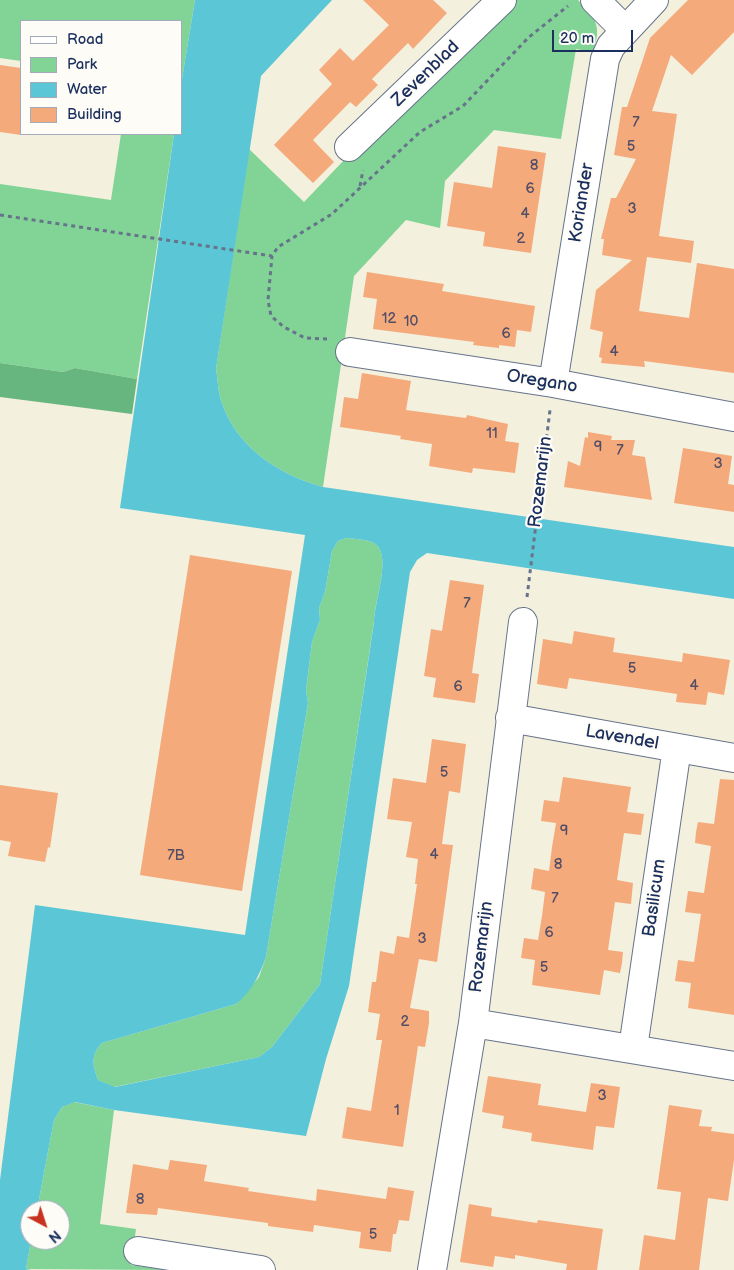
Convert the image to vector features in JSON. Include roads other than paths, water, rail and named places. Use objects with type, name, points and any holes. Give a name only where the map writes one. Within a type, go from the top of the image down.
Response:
[{"type":"street","name":"Zevenblad","points":[[349,147],[502,0]]},
{"type":"street","points":[[595,0],[625,30]]},
{"type":"street","name":"Koriander","points":[[553,383],[605,59],[611,46],[654,0]]},
{"type":"street","name":"Oregano","points":[[350,352],[553,383],[734,416]]},
{"type":"street","name":"Rozemarijn","points":[[432,1270],[473,1023],[523,622]]},
{"type":"street","name":"Lavendel","points":[[510,718],[734,758]]},
{"type":"street","name":"Basilicum","points":[[633,1048],[677,748]]},
{"type":"street","points":[[473,1023],[734,1066]]},
{"type":"street","points":[[138,1251],[261,1270]]},
{"type":"water","points":[[195,0],[332,0],[261,76],[216,369],[221,399],[229,419],[249,446],[276,467],[307,482],[323,487],[734,547],[734,599],[427,553],[417,560],[410,572],[349,986],[326,1059],[306,1136],[114,1110],[75,1102],[62,1107],[54,1120],[39,1200],[20,1200],[20,1250],[29,1250],[26,1269],[31,1270],[0,1270],[0,1180],[35,905],[245,935],[305,535],[120,508],[174,135],[182,135],[182,79]],"holes":[[[346,538],[374,543],[382,557],[381,579],[320,984],[272,1047],[259,1057],[115,1087],[98,1080],[94,1056],[102,1043],[236,1004],[251,988],[261,971],[266,957],[308,703],[306,690],[312,642],[320,620],[319,608],[325,592],[332,551],[338,541]]]}]
